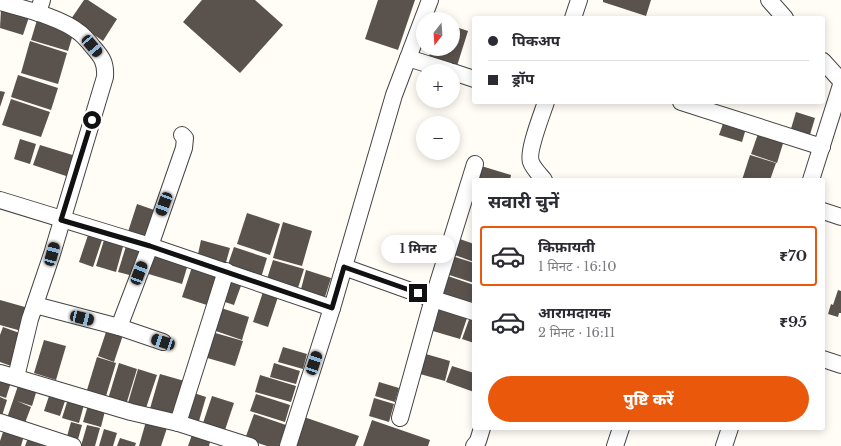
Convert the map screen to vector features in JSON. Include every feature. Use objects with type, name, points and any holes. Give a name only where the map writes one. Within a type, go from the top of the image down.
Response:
[{"type":"street","points":[[288,446],[332,308],[394,95],[430,0]]},
{"type":"street","points":[[574,16],[579,0]]},
{"type":"street","points":[[769,0],[783,16]]},
{"type":"street","points":[[0,2],[40,7],[80,33],[99,54],[105,68],[105,77],[35,305],[16,377]]},
{"type":"street","points":[[408,58],[427,64]]},
{"type":"street","points":[[825,63],[841,81]]},
{"type":"street","points":[[460,74],[472,78]]},
{"type":"street","points":[[813,178],[841,85]]},
{"type":"street","points":[[542,178],[531,163],[530,158],[532,146],[545,104]]},
{"type":"street","points":[[687,104],[822,147]]},
{"type":"street","points":[[119,327],[150,246],[184,148],[185,138],[182,135]]},
{"type":"street","points":[[400,418],[432,299],[475,164]]},
{"type":"street","points":[[0,200],[61,220],[150,246],[332,308]]},
{"type":"street","points":[[825,212],[841,217]]},
{"type":"street","points":[[344,267],[432,299],[472,311]]},
{"type":"street","points":[[178,423],[226,271]]},
{"type":"street","points":[[35,305],[119,327],[163,342]]},
{"type":"street","points":[[825,360],[841,365]]},
{"type":"street","points":[[0,373],[131,412],[178,423],[250,446]]},
{"type":"street","points":[[1,426],[73,446]]},
{"type":"street","points":[[478,445],[482,430]]},
{"type":"street","points":[[615,446],[620,430]]},
{"type":"street","points":[[724,446],[729,430]]},
{"type":"building","points":[[84,0],[88,0],[117,19],[103,41],[71,19]]},
{"type":"building","points":[[202,0],[255,0],[283,25],[240,73],[183,22]]},
{"type":"building","points":[[378,0],[415,0],[398,50],[365,39]]},
{"type":"building","points":[[603,0],[651,0],[646,16],[603,2]]},
{"type":"building","points":[[1,9],[29,17],[23,35],[0,28]]},
{"type":"building","points":[[37,20],[74,31],[68,51],[31,40]]},
{"type":"building","points":[[460,28],[468,31],[458,64],[440,64],[428,60],[429,56],[460,56]]},
{"type":"building","points":[[30,41],[67,53],[58,84],[21,73]]},
{"type":"building","points":[[18,75],[58,88],[51,110],[11,97]]},
{"type":"building","points":[[0,91],[5,92],[0,107]]},
{"type":"building","points":[[11,99],[50,112],[41,137],[2,125]]},
{"type":"building","points":[[796,112],[815,118],[809,138],[790,132]]},
{"type":"building","points":[[725,118],[747,125],[742,142],[719,135]]},
{"type":"building","points":[[760,128],[785,137],[777,163],[751,154]]},
{"type":"building","points":[[20,139],[36,144],[30,164],[14,159]]},
{"type":"building","points":[[40,145],[79,157],[72,178],[33,165]]},
{"type":"building","points":[[750,155],[776,163],[771,178],[743,178]]},
{"type":"building","points":[[478,165],[511,175],[510,178],[475,178]]},
{"type":"building","points":[[137,204],[157,211],[145,244],[126,238]]},
{"type":"building","points":[[247,213],[280,224],[270,255],[237,244]]},
{"type":"building","points":[[283,222],[312,231],[302,266],[273,258]]},
{"type":"building","points":[[89,232],[103,237],[93,267],[79,262]]},
{"type":"building","points":[[105,237],[124,243],[116,272],[96,266]]},
{"type":"building","points":[[457,238],[472,243],[472,261],[452,254]]},
{"type":"building","points":[[201,240],[230,248],[225,266],[197,259]]},
{"type":"building","points":[[127,243],[146,248],[137,277],[118,272]]},
{"type":"building","points":[[234,247],[267,258],[260,281],[226,270]]},
{"type":"building","points":[[149,249],[189,261],[182,284],[142,272]]},
{"type":"building","points":[[449,255],[472,262],[472,282],[443,273]]},
{"type":"building","points":[[273,260],[304,269],[297,291],[266,282]]},
{"type":"building","points":[[193,264],[221,273],[210,306],[182,297]]},
{"type":"building","points":[[306,270],[331,278],[324,300],[300,293]]},
{"type":"building","points":[[442,274],[472,284],[472,301],[470,307],[435,295]]},
{"type":"building","points":[[227,277],[242,283],[234,305],[219,300]]},
{"type":"building","points":[[264,289],[279,294],[268,327],[253,322]]},
{"type":"building","points":[[838,290],[841,291],[841,313],[839,313],[838,317],[828,314]]},
{"type":"building","points":[[0,300],[32,309],[25,332],[0,325]]},
{"type":"building","points":[[218,307],[249,317],[242,340],[210,329]]},
{"type":"building","points":[[433,308],[467,318],[460,339],[426,329]]},
{"type":"building","points":[[470,317],[472,318],[472,342],[462,339]]},
{"type":"building","points":[[108,326],[124,332],[114,362],[98,356]]},
{"type":"building","points":[[3,327],[25,335],[14,367],[0,362],[0,335]]},
{"type":"building","points":[[212,332],[243,341],[235,366],[204,357]]},
{"type":"building","points":[[44,340],[66,346],[56,380],[34,373]]},
{"type":"building","points":[[283,347],[307,354],[303,369],[278,362]]},
{"type":"building","points":[[419,352],[450,361],[445,381],[413,372]]},
{"type":"building","points":[[97,357],[116,363],[106,396],[87,390]]},
{"type":"building","points":[[119,363],[137,369],[126,405],[108,399]]},
{"type":"building","points":[[274,363],[300,371],[296,384],[270,377]]},
{"type":"building","points":[[452,366],[472,372],[472,391],[446,382]]},
{"type":"building","points":[[138,369],[157,375],[146,408],[128,403]]},
{"type":"building","points":[[0,374],[12,379],[6,398],[0,396]]},
{"type":"building","points":[[160,374],[188,382],[176,420],[149,412]]},
{"type":"building","points":[[260,375],[296,386],[291,402],[255,392]]},
{"type":"building","points":[[20,380],[38,386],[32,406],[17,401],[31,407],[23,428],[6,421]]},
{"type":"building","points":[[379,382],[399,388],[395,402],[375,396]]},
{"type":"building","points":[[51,390],[67,395],[60,416],[44,411]]},
{"type":"building","points":[[191,392],[206,397],[197,428],[182,423]]},
{"type":"building","points":[[256,394],[290,405],[285,422],[250,411]]},
{"type":"building","points":[[69,396],[85,401],[79,423],[62,418]]},
{"type":"building","points":[[212,396],[234,403],[224,433],[202,426]]},
{"type":"building","points":[[0,397],[7,400],[0,422]]},
{"type":"building","points":[[374,398],[394,404],[389,422],[369,416]]},
{"type":"building","points":[[89,402],[106,407],[101,427],[83,422]]},
{"type":"building","points":[[254,414],[286,425],[279,446],[267,446],[245,439]]},
{"type":"building","points":[[304,417],[359,436],[355,446],[295,446]]},
{"type":"building","points":[[147,418],[168,425],[161,446],[139,446]]},
{"type":"building","points":[[372,420],[430,440],[428,446],[363,446]]},
{"type":"building","points":[[71,422],[82,425],[77,443],[66,440]]},
{"type":"building","points":[[87,425],[100,428],[95,446],[81,446]]},
{"type":"building","points":[[5,426],[25,432],[21,446],[0,446],[0,441]]},
{"type":"building","points":[[104,429],[117,433],[113,446],[99,446]]},
{"type":"building","points":[[193,432],[211,438],[209,446],[188,446]]},
{"type":"building","points":[[30,433],[51,446],[25,446]]},
{"type":"building","points":[[120,438],[136,443],[135,446],[117,446]]},
{"type":"route","points":[[92,120],[61,220],[150,246],[332,308],[344,267],[418,293]]}]
